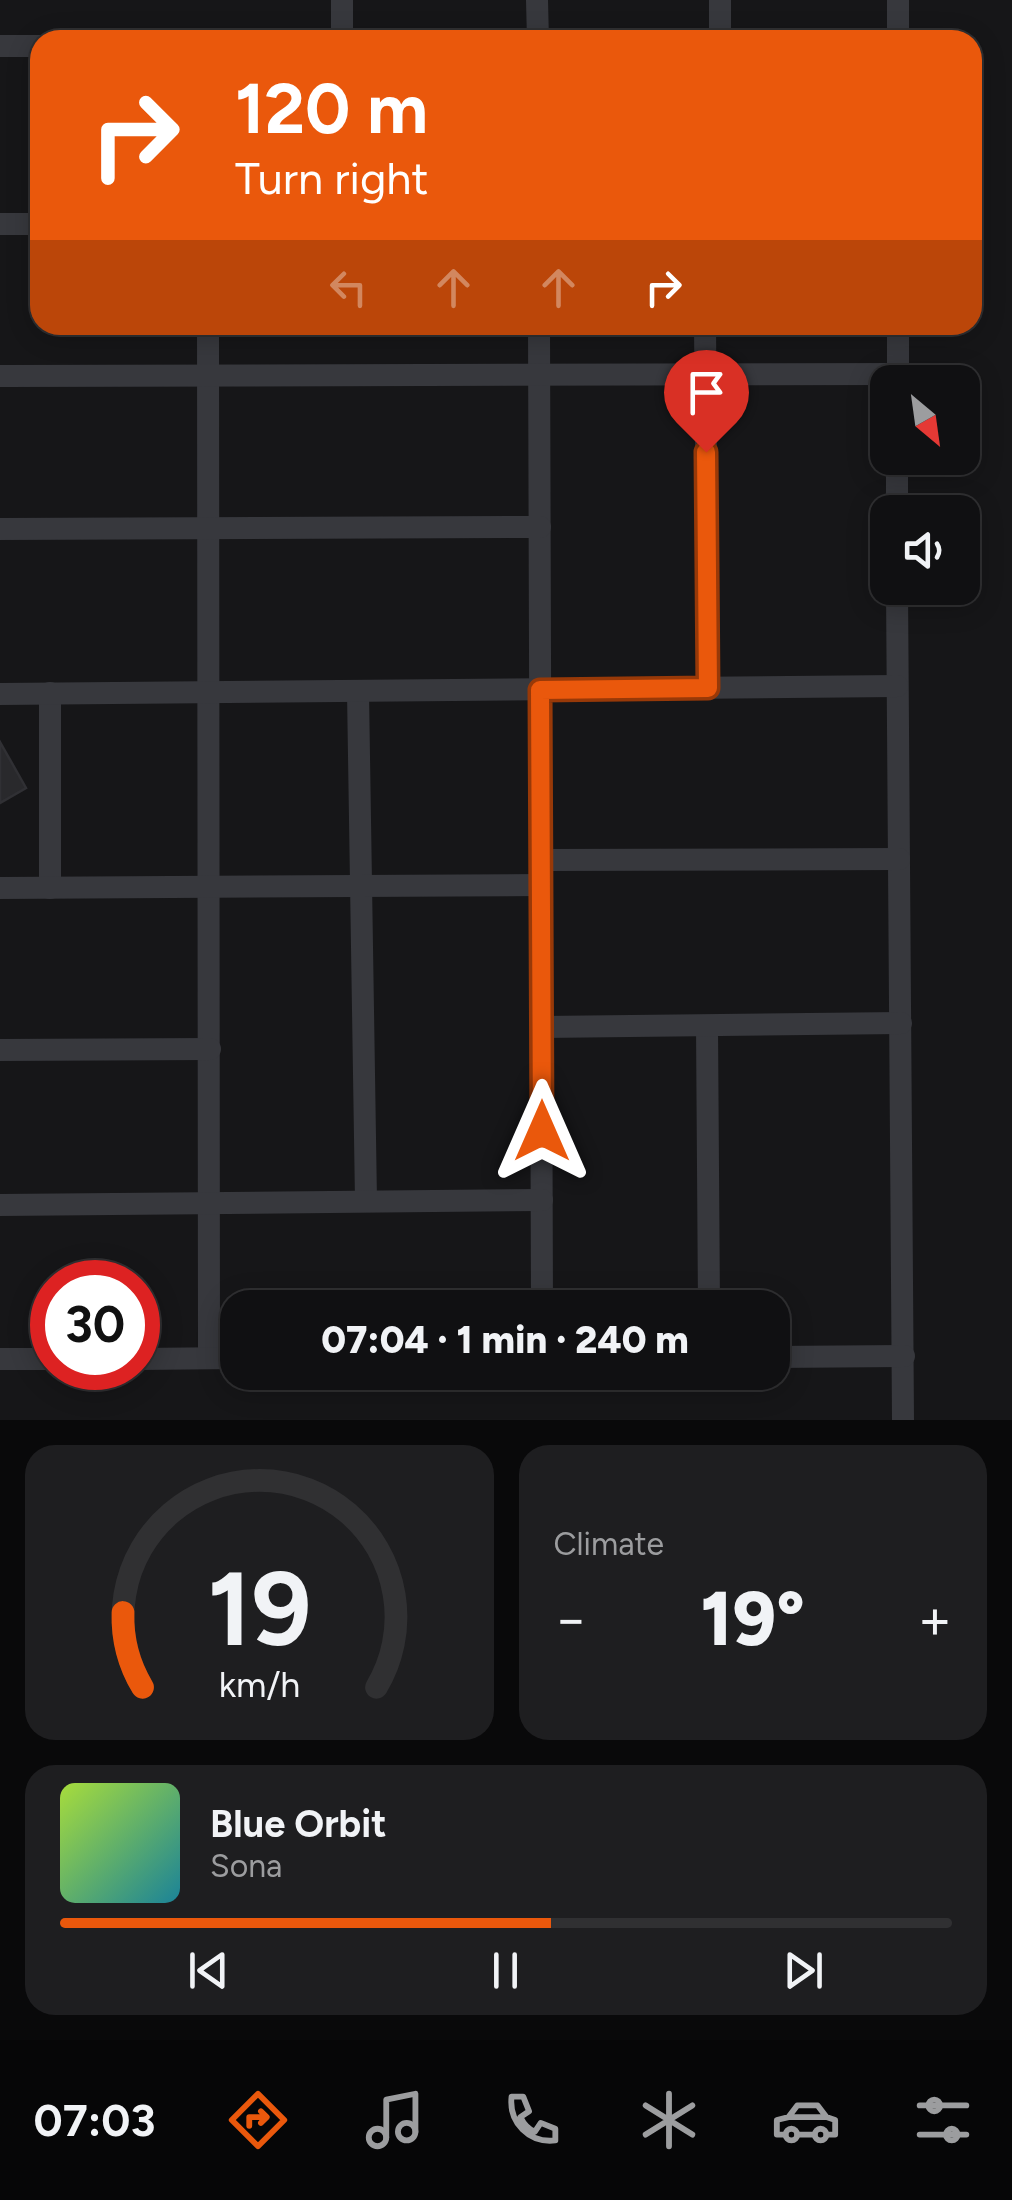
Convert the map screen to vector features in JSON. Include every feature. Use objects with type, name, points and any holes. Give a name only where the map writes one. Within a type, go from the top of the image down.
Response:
[{"type":"street","points":[[342,0],[342,30]]},
{"type":"street","points":[[537,0],[538,30]]},
{"type":"street","points":[[720,0],[720,30]]},
{"type":"street","points":[[898,0],[898,30]]},
{"type":"street","points":[[0,46],[30,46]]},
{"type":"street","points":[[0,224],[30,224]]},
{"type":"street","points":[[208,335],[209,1358]]},
{"type":"street","points":[[539,335],[542,1290]]},
{"type":"street","points":[[705,335],[708,688]]},
{"type":"street","points":[[898,335],[898,365]]},
{"type":"street","points":[[0,376],[706,373],[870,377]]},
{"type":"street","points":[[0,530],[540,527]]},
{"type":"street","points":[[897,605],[903,1420]]},
{"type":"street","points":[[0,694],[897,686]]},
{"type":"street","points":[[358,692],[366,1200]]},
{"type":"street","points":[[50,694],[50,888]]},
{"type":"street","points":[[541,860],[899,859]]},
{"type":"street","points":[[0,888],[542,885]]},
{"type":"street","points":[[542,1027],[901,1022]]},
{"type":"street","points":[[707,1026],[709,1290]]},
{"type":"street","points":[[0,1050],[210,1049]]},
{"type":"street","points":[[0,1204],[542,1200]]},
{"type":"street","points":[[790,1357],[904,1356]]},
{"type":"street","points":[[160,1358],[220,1358]]},
{"type":"street","points":[[0,1359],[30,1359]]},
{"type":"building","points":[[0,742],[26,788],[0,803]]},
{"type":"route","points":[[542,1131],[540,690],[708,688],[706,452]]}]
